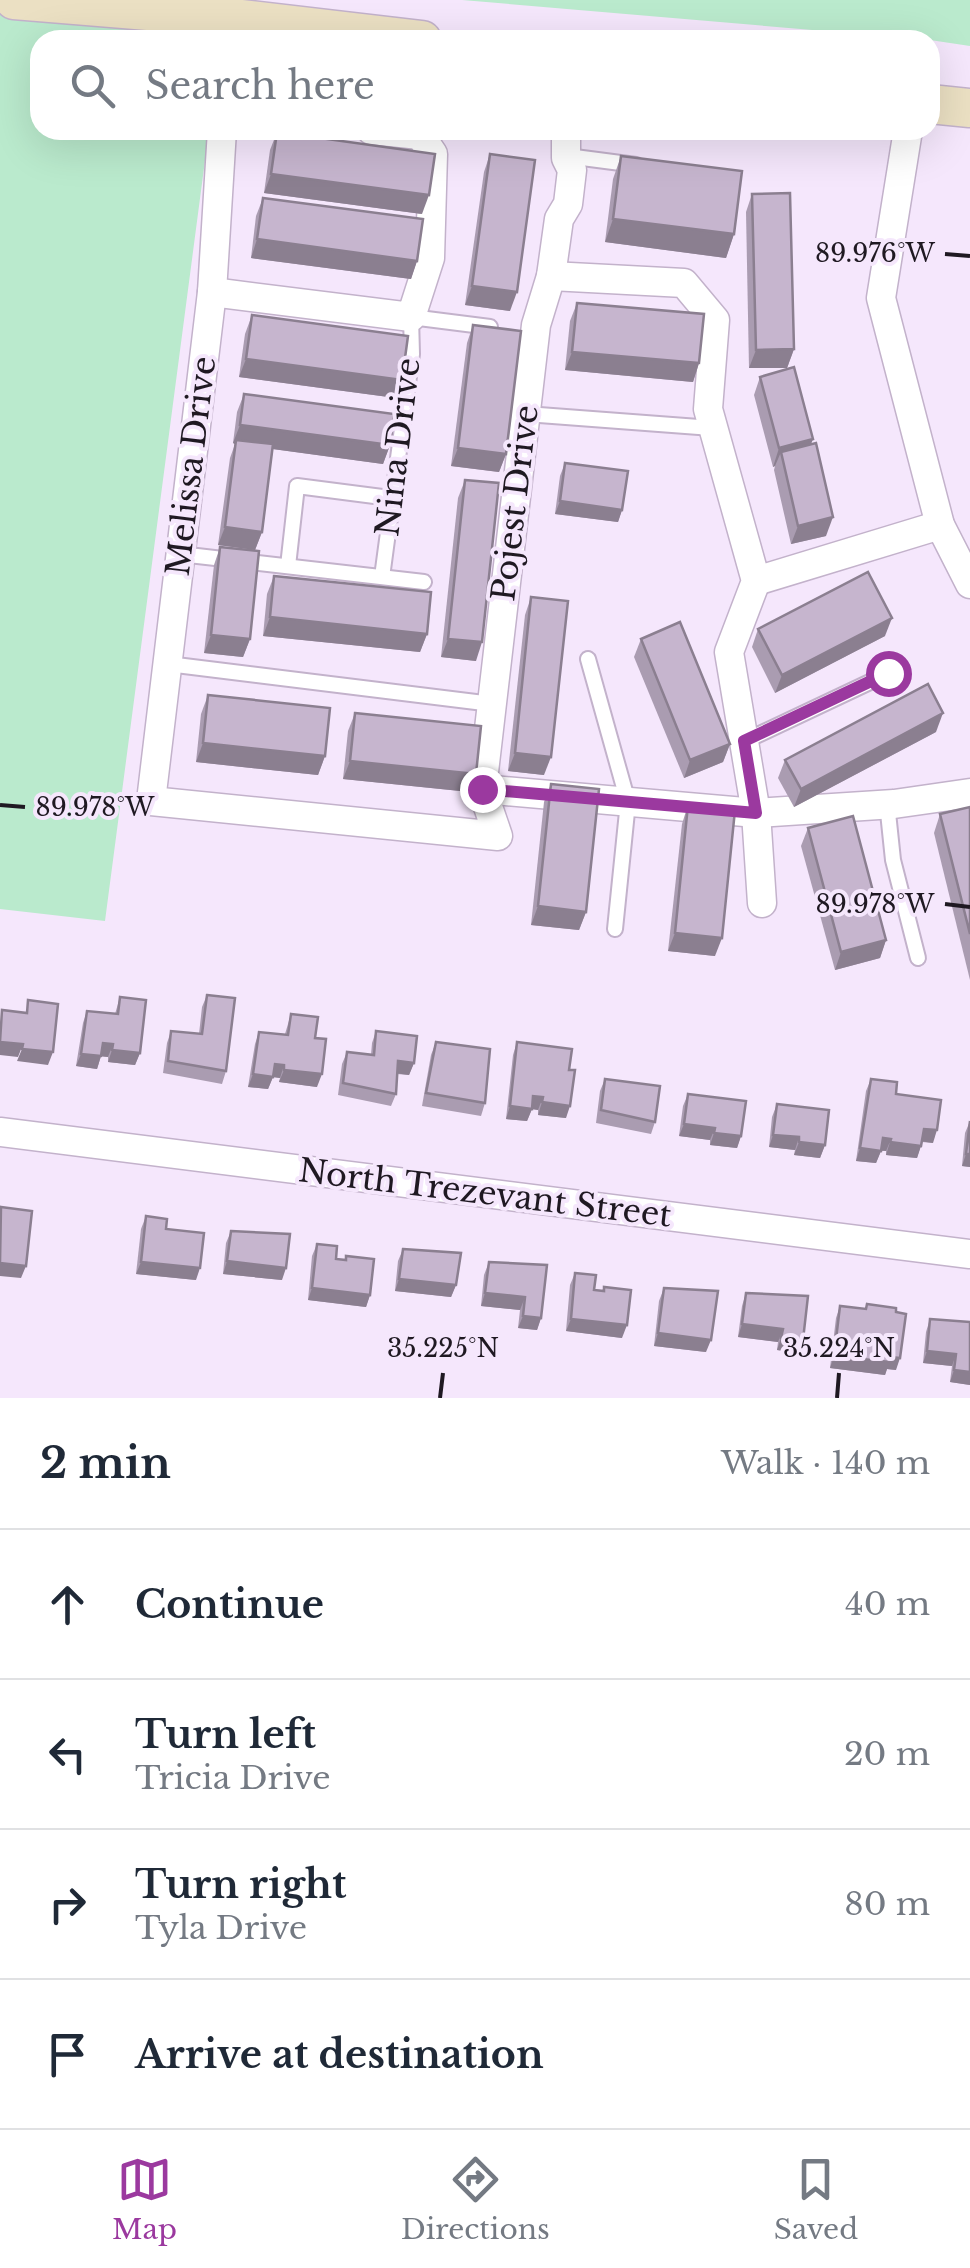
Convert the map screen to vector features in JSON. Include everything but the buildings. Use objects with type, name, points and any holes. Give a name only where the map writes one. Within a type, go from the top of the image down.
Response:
[{"type":"main road","points":[[14,0],[232,29]]},
{"type":"main road","points":[[940,105],[970,108]]},
{"type":"street","name":"Melissa Drive","points":[[221,140],[212,292],[151,801],[498,836],[482,789]]},
{"type":"street","name":"Nina Drive","points":[[212,292],[411,316],[430,258],[432,154],[423,140]]},
{"type":"street","points":[[906,140],[881,298],[940,526],[970,584]]},
{"type":"street","name":"Pojest Drive","points":[[482,789],[526,414],[526,332],[550,276],[559,219],[568,204],[572,170],[566,148]]},
{"type":"street","points":[[550,276],[684,284],[715,320],[708,409],[756,581],[730,652],[756,813],[762,903]]},
{"type":"street","points":[[756,581],[940,526]]},
{"type":"street","points":[[482,789],[756,813],[970,794]]},
{"type":"street","name":"North Trezevant Street","points":[[0,1132],[970,1254]]},
{"type":"lane","points":[[566,148],[661,168]]},
{"type":"lane","points":[[411,316],[500,328]]},
{"type":"lane","name":"Nina Drive","points":[[382,577],[412,354],[411,316]]},
{"type":"lane","points":[[526,414],[712,428]]},
{"type":"lane","points":[[288,566],[297,486],[390,498]]},
{"type":"lane","name":"Nina Drive","points":[[180,554],[424,582]]},
{"type":"lane","points":[[588,659],[628,802],[616,929]]},
{"type":"lane","points":[[168,664],[492,704]]},
{"type":"lane","points":[[744,741],[888,673]]},
{"type":"lane","points":[[887,804],[892,860],[918,958]]},
{"type":"green space","points":[[0,0],[226,0],[222,30],[30,30],[30,140],[208,140],[105,921],[0,909]]},
{"type":"green space","points":[[462,0],[970,0],[970,46],[940,42],[940,30],[813,30]]},
{"type":"route","points":[[482,789],[756,813],[744,741],[888,673]]}]
